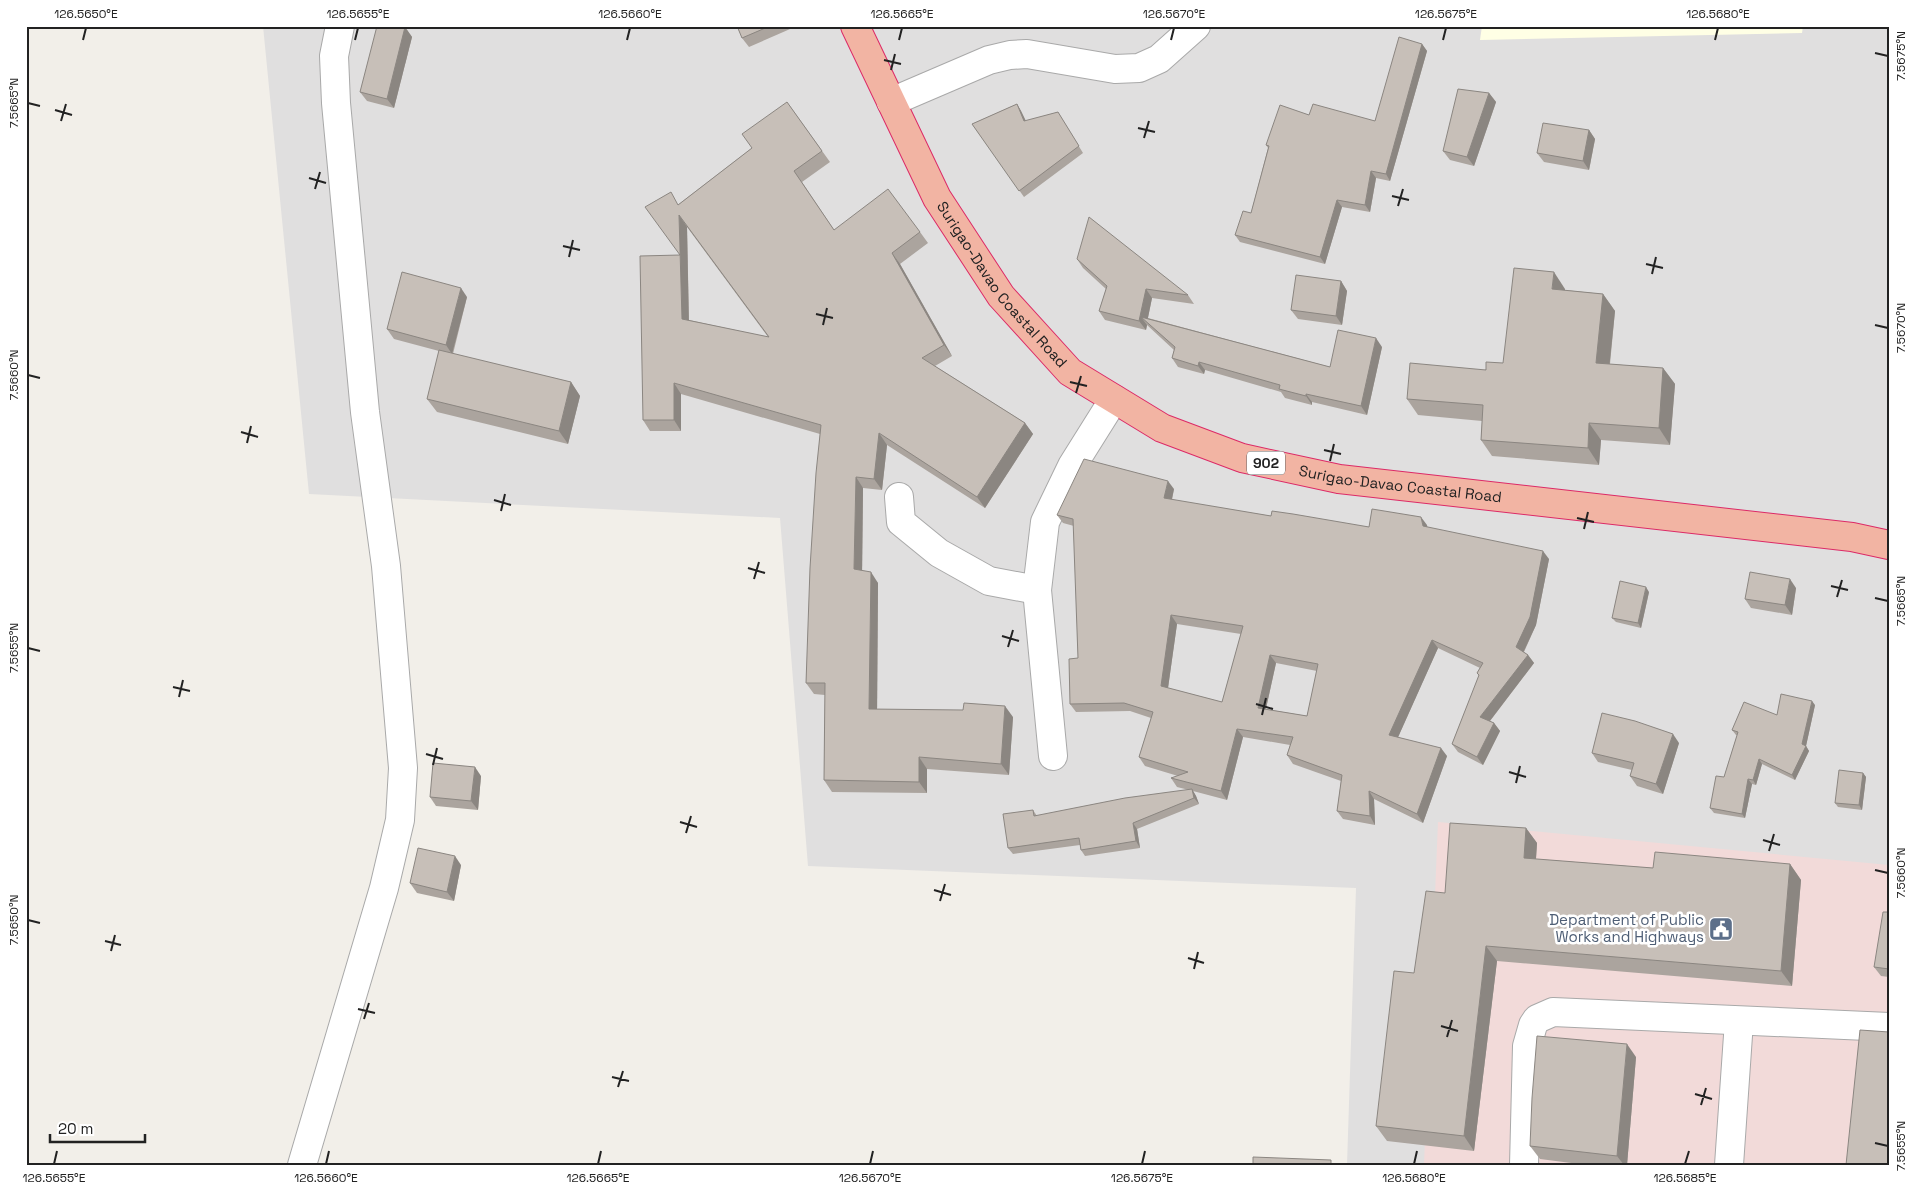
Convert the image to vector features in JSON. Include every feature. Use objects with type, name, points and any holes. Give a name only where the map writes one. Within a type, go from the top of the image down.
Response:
[{"type":"highway","name":"Surigao-Davao Coastal Road","points":[[855,26],[938,198],[1001,296],[1070,372],[1162,428],[1242,458],[1339,479],[1852,537],[1889,545]]},
{"type":"street","points":[[302,1165],[384,888],[400,820],[403,768],[386,566],[365,412],[336,103],[334,56],[340,26]]},
{"type":"street","points":[[891,102],[989,60],[1010,55],[1027,54],[1114,69],[1139,68],[1159,59],[1196,26]]},
{"type":"street","points":[[1053,756],[1037,590],[1045,522],[1072,466],[1114,399]]},
{"type":"street","points":[[899,498],[901,522],[939,553],[989,581],[1037,590]]},
{"type":"street","points":[[1524,1165],[1527,1046],[1533,1025],[1537,1019],[1553,1012],[1889,1026]]},
{"type":"street","points":[[1729,1165],[1739,1021]]},
{"type":"shaded area","points":[[263,26],[1889,26],[1889,1165],[1347,1165],[1356,888],[808,866],[780,518],[309,494]]},
{"type":"shaded area","points":[[1482,26],[1803,26],[1802,33],[1480,40]]},
{"type":"shaded area","points":[[1438,822],[1889,865],[1889,1165],[1424,1165]]},
{"type":"building","points":[[377,26],[405,27],[387,99],[360,92]]},
{"type":"building","points":[[737,26],[770,26],[742,38]]},
{"type":"building","points":[[1399,37],[1422,44],[1386,174],[1371,171],[1365,205],[1337,200],[1320,257],[1235,235],[1243,211],[1251,213],[1269,146],[1266,145],[1280,105],[1309,115],[1313,104],[1375,121]]},
{"type":"building","points":[[1458,89],[1489,93],[1467,157],[1443,151]]},
{"type":"building","points":[[787,102],[822,151],[794,171],[834,230],[888,189],[920,232],[892,253],[944,345],[922,358],[1025,423],[977,497],[879,433],[874,479],[856,477],[854,569],[871,572],[869,709],[963,710],[964,703],[1005,706],[1001,764],[919,757],[919,782],[824,780],[825,683],[806,683],[810,568],[821,425],[674,383],[674,420],[643,420],[640,256],[680,255],[645,207],[671,192],[678,205],[752,148],[742,134]],"holes":[[[679,215],[769,337],[682,319]]]},
{"type":"building","points":[[1017,104],[1024,121],[1058,112],[1079,146],[1019,191],[972,124]]},
{"type":"building","points":[[1543,123],[1589,130],[1583,161],[1537,153]]},
{"type":"building","points":[[1089,217],[1188,295],[1146,289],[1139,321],[1099,311],[1107,286],[1077,259]]},
{"type":"building","points":[[1514,268],[1554,272],[1552,289],[1603,294],[1596,363],[1663,368],[1659,428],[1589,423],[1588,448],[1481,440],[1483,405],[1407,399],[1410,363],[1486,370],[1486,362],[1503,363]]},
{"type":"building","points":[[402,272],[461,288],[446,345],[387,329]]},
{"type":"building","points":[[1296,275],[1341,281],[1336,316],[1291,310]]},
{"type":"building","points":[[1141,317],[1330,367],[1338,330],[1376,338],[1361,406],[1306,394],[1306,396],[1279,389],[1280,385],[1199,362],[1198,366],[1172,358],[1175,347]]},
{"type":"building","points":[[439,350],[571,382],[559,431],[427,399]]},
{"type":"building","points":[[1084,459],[1168,481],[1164,498],[1271,516],[1272,511],[1369,527],[1372,509],[1421,517],[1423,526],[1543,551],[1530,617],[1516,647],[1528,655],[1480,717],[1494,723],[1477,757],[1452,744],[1479,675],[1477,673],[1483,663],[1432,640],[1389,735],[1441,748],[1417,814],[1369,791],[1370,816],[1337,811],[1342,775],[1287,755],[1293,737],[1237,729],[1221,791],[1171,778],[1188,772],[1139,757],[1153,712],[1124,703],[1070,704],[1069,659],[1078,658],[1073,519],[1057,515]],"holes":[[[1171,615],[1243,626],[1222,702],[1161,686]],[[1270,655],[1318,664],[1307,716],[1258,708]]]},
{"type":"building","points":[[1750,572],[1790,579],[1785,605],[1745,599]]},
{"type":"building","points":[[1620,581],[1646,587],[1638,623],[1612,618]]},
{"type":"building","points":[[1781,694],[1812,701],[1802,744],[1806,746],[1792,775],[1759,759],[1753,780],[1748,779],[1742,814],[1710,808],[1716,776],[1724,777],[1738,732],[1732,730],[1744,702],[1777,715]]},
{"type":"building","points":[[1602,713],[1635,721],[1673,734],[1656,784],[1630,776],[1634,763],[1592,753]]},
{"type":"building","points":[[433,763],[475,767],[471,801],[430,797]]},
{"type":"building","points":[[1839,770],[1863,773],[1859,805],[1835,803]]},
{"type":"building","points":[[1192,789],[1194,798],[1133,823],[1136,841],[1081,850],[1079,838],[1008,848],[1003,814],[1033,810],[1034,816],[1125,798]]},
{"type":"building","points":[[1450,823],[1526,828],[1524,858],[1653,868],[1655,852],[1790,864],[1781,971],[1486,946],[1464,1136],[1376,1126],[1394,971],[1414,973],[1426,891],[1445,893]]},
{"type":"building","points":[[418,848],[455,856],[447,892],[410,883]]},
{"type":"building","points":[[1883,912],[1889,912],[1889,969],[1874,967]]},
{"type":"building","points":[[1860,1030],[1889,1032],[1889,1165],[1846,1165]]},
{"type":"building","points":[[1537,1036],[1627,1044],[1617,1156],[1530,1146]]},
{"type":"building","points":[[1253,1157],[1331,1160],[1331,1165],[1253,1165]]},
{"type":"place","name":"Department of Public Works and Highways","points":[[1721,929]]}]
